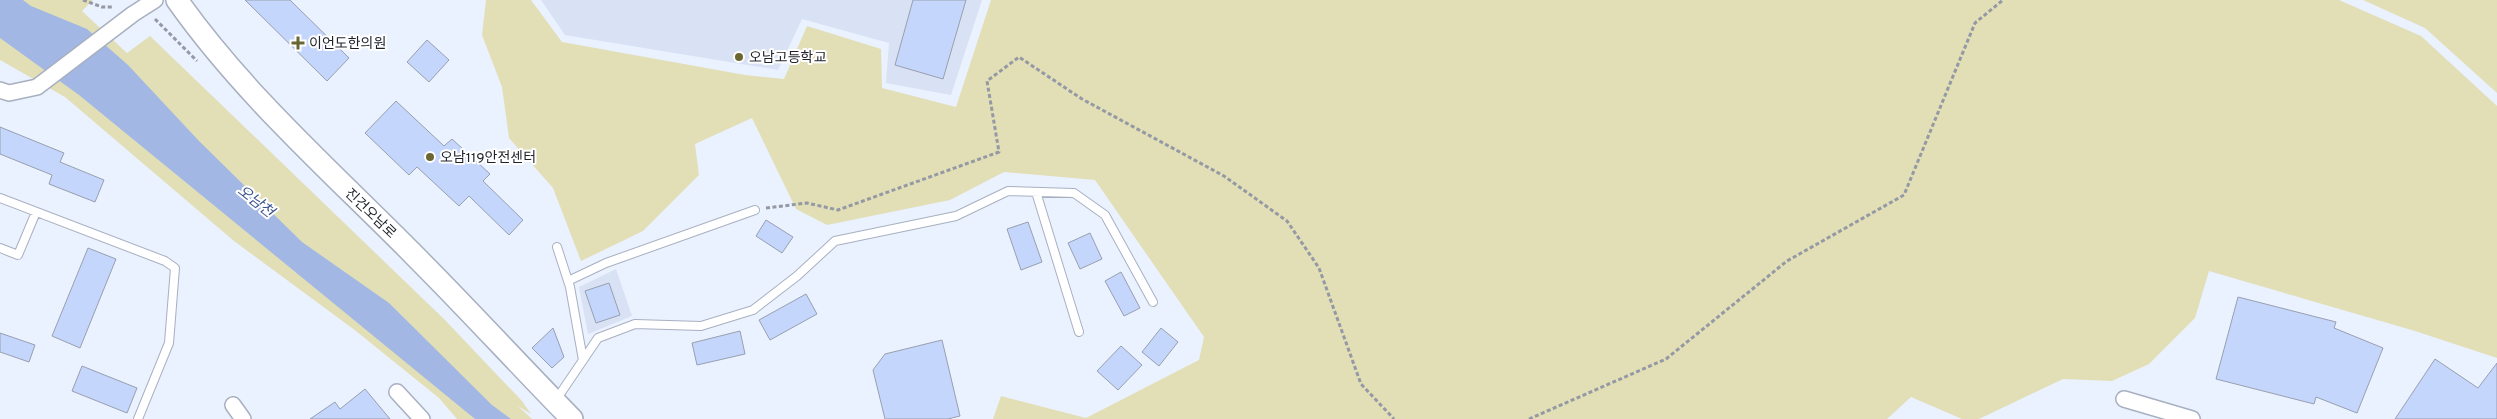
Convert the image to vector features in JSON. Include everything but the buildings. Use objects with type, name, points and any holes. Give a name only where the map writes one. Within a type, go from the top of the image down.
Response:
[{"type":"main road","name":"진건오남로","points":[[177,0],[199,31],[296,140],[414,255],[572,419]]},
{"type":"street","points":[[0,90],[9,93],[37,87],[133,14],[155,0]]},
{"type":"street","points":[[397,392],[422,419]]},
{"type":"street","points":[[2124,399],[2192,419]]},
{"type":"street","points":[[233,405],[243,419]]},
{"type":"lane","points":[[555,401],[598,338],[635,324],[701,326],[753,310],[797,276],[836,241],[956,216],[1008,191],[1074,193],[1105,215],[1153,302]]},
{"type":"lane","points":[[1036,192],[1078,332]]},
{"type":"lane","points":[[0,198],[165,261],[176,268],[169,343],[138,419]]},
{"type":"lane","points":[[568,281],[606,263],[755,210]]},
{"type":"lane","points":[[0,248],[18,255],[36,212]]},
{"type":"lane","points":[[557,246],[568,281],[583,360]]},
{"type":"path","points":[[1528,419],[1666,359],[1787,261],[1904,195],[1975,23],[2003,0]]},
{"type":"path","points":[[755,210],[807,203],[838,210],[998,152],[987,81],[1019,57],[1082,99],[1224,176],[1287,221],[1319,268],[1361,384],[1394,419]]},
{"type":"shaded area","points":[[0,0],[93,0],[82,11],[127,53],[150,36],[444,319],[522,401],[531,414],[518,406],[532,419],[457,419],[439,398],[356,331],[234,241],[65,97],[0,60]]},
{"type":"shaded area","points":[[486,0],[531,0],[562,42],[745,75],[784,79],[807,26],[881,49],[882,88],[956,107],[991,0],[2339,0],[2421,36],[2497,106],[2497,358],[2415,331],[2209,271],[2195,318],[2149,364],[2112,381],[2063,379],[1979,419],[1962,419],[1911,397],[1887,419],[993,419],[1001,396],[1086,418],[1199,360],[1204,337],[1095,180],[1004,172],[950,200],[827,225],[796,209],[752,118],[695,144],[699,175],[643,231],[581,261],[553,188],[509,138],[502,87],[482,35]]},
{"type":"shaded area","name":"오남고등학교","points":[[541,0],[982,0],[951,95],[886,83],[889,43],[802,19],[778,70],[565,35]]},
{"type":"shaded area","points":[[2363,0],[2497,0],[2497,93],[2425,28]]},
{"type":"shaded area","points":[[616,269],[632,316],[588,334],[579,287]]},
{"type":"water","name":"오남천","points":[[0,0],[23,0],[31,6],[87,29],[128,65],[199,141],[302,242],[389,303],[492,405],[511,419],[475,419],[79,95],[0,38]]},
{"type":"place","name":"이언도한의원","points":[[298,43]]},
{"type":"place","name":"오남고등학교","points":[[739,57]]},
{"type":"place","name":"오남119안전센터","points":[[430,157]]}]
